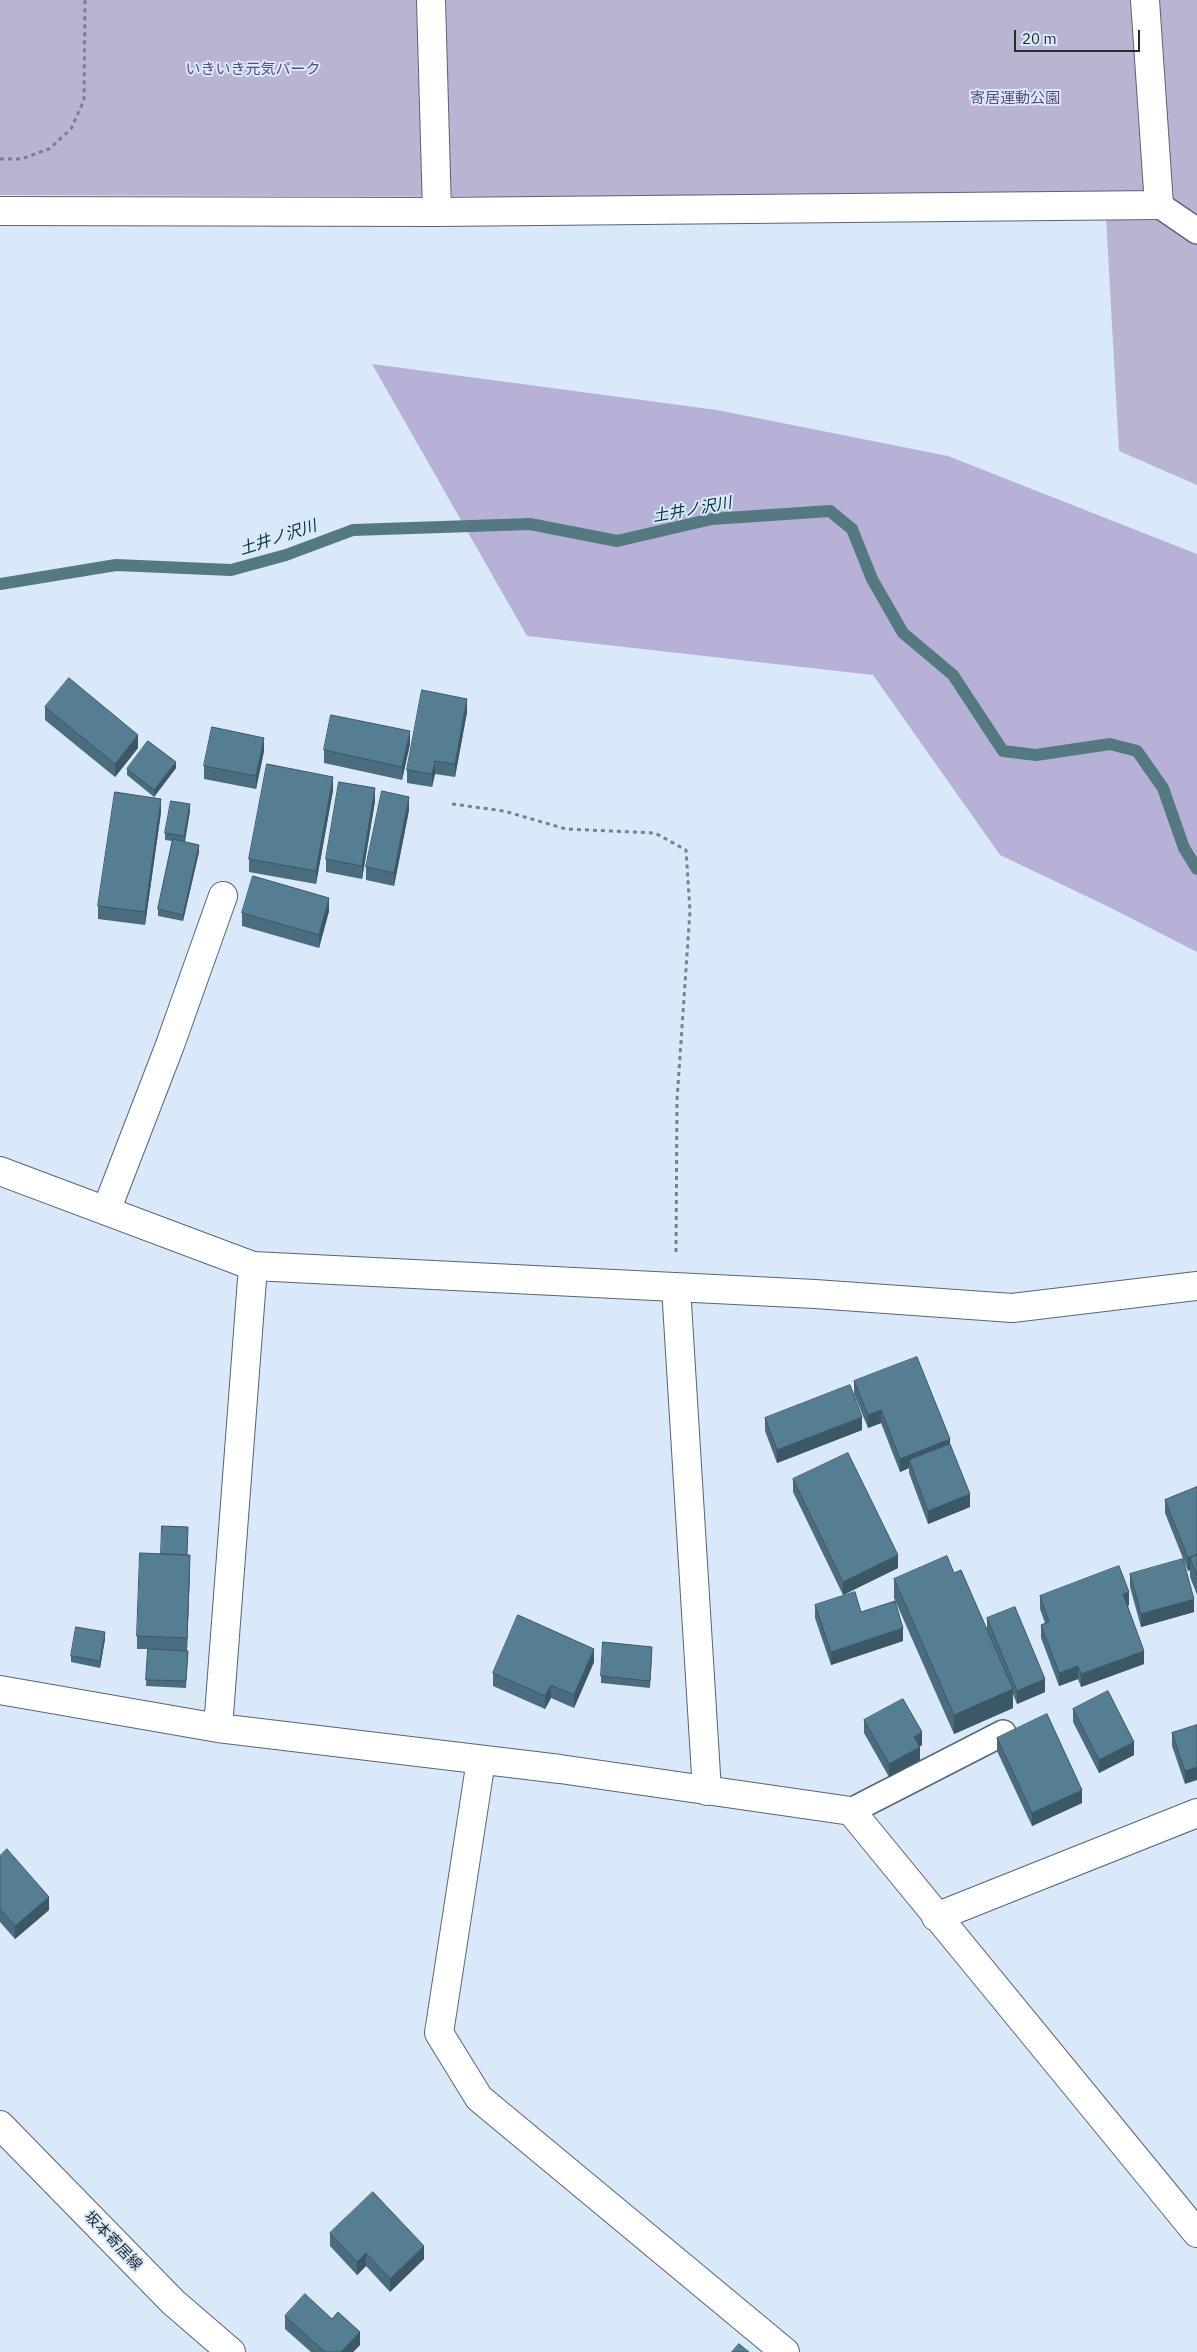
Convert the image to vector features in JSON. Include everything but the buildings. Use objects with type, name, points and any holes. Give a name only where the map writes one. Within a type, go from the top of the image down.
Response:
[{"type":"street","points":[[431,0],[437,212]]},
{"type":"street","points":[[0,211],[437,212],[1159,204],[1145,0]]},
{"type":"street","points":[[106,1211],[170,1044],[223,896]]},
{"type":"street","points":[[0,1171],[253,1266],[814,1294],[1012,1308],[1197,1286]]},
{"type":"street","points":[[218,1728],[253,1266]]},
{"type":"street","points":[[676,1288],[707,1791]]},
{"type":"street","points":[[0,1690],[218,1728],[481,1760],[851,1811],[1197,2233]]},
{"type":"street","points":[[481,1760],[439,2033],[479,2098],[785,2352]]},
{"type":"street","points":[[936,1917],[1197,1812]]},
{"type":"street","name":"坂本寄居線","points":[[0,2125],[173,2302],[231,2352]]},
{"type":"lane","points":[[1159,204],[1197,231]]},
{"type":"lane","points":[[851,1811],[1003,1733]]},
{"type":"path","points":[[0,159],[21,159],[50,149],[71,129],[84,100],[85,0]]},
{"type":"path","points":[[452,804],[504,811],[566,829],[655,833],[686,850],[690,912],[677,1100],[676,1288]]},
{"type":"green space","name":"寄居運動公園","points":[[0,0],[1197,0],[1197,485],[1119,451],[1105,199],[0,195]]},
{"type":"shaded area","points":[[372,364],[717,410],[948,456],[1197,554],[1197,952],[1000,855],[873,675],[527,636]]},
{"type":"waterway","name":"土井ノ沢川","points":[[0,584],[116,565],[231,570],[286,555],[353,530],[530,524],[617,541],[712,519],[830,511],[852,529],[872,579],[903,633],[953,675],[1003,751],[1036,755],[1110,744],[1137,751],[1163,788],[1184,848],[1197,869]]},
{"type":"park label","name":"いきいき元気パーク","points":[[253,70]]}]
